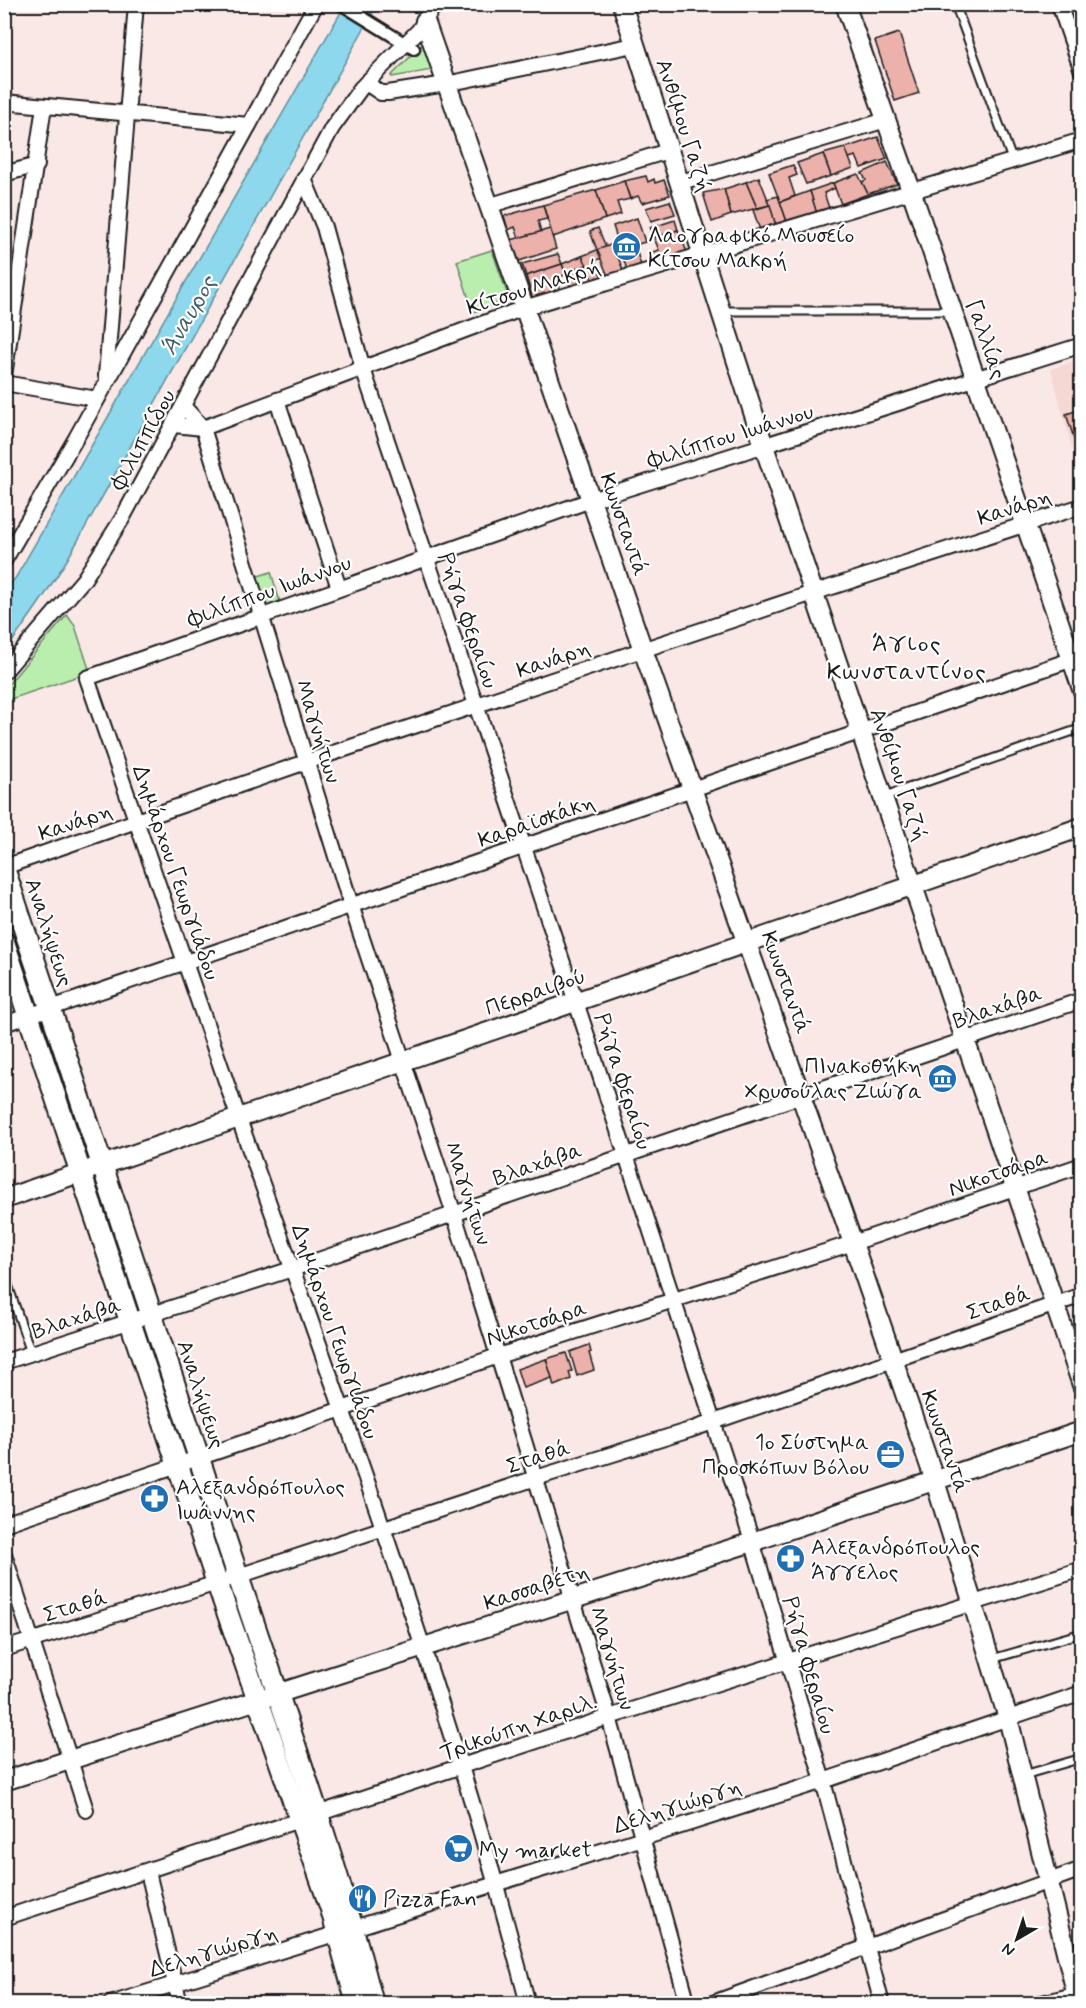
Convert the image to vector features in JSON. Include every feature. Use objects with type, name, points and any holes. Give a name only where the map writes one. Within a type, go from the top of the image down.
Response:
[{"type":"main road","name":"Αναλήψεως","points":[[4,867],[101,1166],[278,1695],[308,1817]]},
{"type":"main road","name":"Αναλήψεως","points":[[4,942],[217,1583],[258,1701],[308,1817],[373,2004]]},
{"type":"main road","name":"Αναλήψεως","points":[[346,1930],[357,2004]]},
{"type":"street","points":[[105,383],[136,4]]},
{"type":"street","points":[[4,561],[97,399],[315,4]]},
{"type":"street","points":[[341,4],[410,47]]},
{"type":"street","name":"Φιλιππίδου","points":[[4,672],[62,607],[95,563],[123,519],[332,128],[366,83],[410,47],[435,4]]},
{"type":"street","name":"Ανθίμου Γαζή","points":[[622,4],[764,446],[1082,1385]]},
{"type":"street","name":"Γαλλίας","points":[[845,4],[1025,524],[1076,658],[1082,689]]},
{"type":"street","points":[[1059,4],[1082,71]]},
{"type":"street","name":"Κωνσταντά","points":[[425,21],[643,650],[854,1243],[934,1481],[1008,1718],[1079,1997]]},
{"type":"street","points":[[366,83],[381,93],[388,93],[446,84],[634,45]]},
{"type":"street","points":[[4,102],[249,126]]},
{"type":"street","points":[[4,376],[44,106]]},
{"type":"street","points":[[678,183],[886,120]]},
{"type":"street","name":"Κίτσου Μακρή","points":[[174,426],[203,428],[524,308],[1082,140]]},
{"type":"street","points":[[488,206],[668,151]]},
{"type":"street","points":[[4,174],[37,165]]},
{"type":"street","name":"Ρήγα Φεραίου","points":[[303,179],[324,227],[363,369],[576,1002],[752,1541],[823,1781],[882,2004]]},
{"type":"street","name":"Φιλίππου Ιωάννου","points":[[87,678],[591,500],[1082,345]]},
{"type":"street","points":[[4,383],[97,399]]},
{"type":"street","points":[[277,400],[339,588]]},
{"type":"street","name":"Μαγνήτων","points":[[184,407],[203,428],[351,905],[454,1214],[609,1717],[688,2004]]},
{"type":"street","name":"Κανάρη","points":[[4,867],[306,762],[1082,506]]},
{"type":"street","name":"Καραϊσκάκη","points":[[4,1024],[1076,658]]},
{"type":"street","name":"Δημάρχου Γεωργιάδου","points":[[87,678],[343,1410],[423,1649],[496,1883],[528,2004]]},
{"type":"street","name":"Περραιβού","points":[[4,1199],[1082,827]]},
{"type":"street","name":"Βλαχάβα","points":[[4,1362],[292,1269],[1082,1000]]},
{"type":"street","name":"Νικοτσάρα","points":[[4,1524],[498,1356],[854,1243],[1082,1165]]},
{"type":"street","name":"Σταθά","points":[[4,1649],[217,1583],[536,1478],[713,1423],[1082,1295]]},
{"type":"street","name":"Κασσαβέτη","points":[[4,1781],[423,1649],[1082,1431]]},
{"type":"street","points":[[4,1554],[86,1810]]},
{"type":"street","name":"Τρικούπη Χαριλ.","points":[[4,1918],[609,1717],[1082,1569]]},
{"type":"street","name":"Δεληγιώργη","points":[[110,2004],[823,1781],[1082,1693]]},
{"type":"street","points":[[710,2004],[1082,1869]]},
{"type":"street","points":[[148,1872],[180,2004]]},
{"type":"street","points":[[1038,2004],[1079,1997]]},
{"type":"lane","points":[[955,4],[1013,162]]},
{"type":"lane","points":[[720,311],[953,311]]},
{"type":"lane","points":[[882,797],[1082,728]]},
{"type":"lane","points":[[4,1273],[31,1353]]},
{"type":"lane","points":[[991,1660],[1082,1633]]},
{"type":"lane","points":[[1023,1775],[1082,1758]]},
{"type":"shaded area","points":[[1081,359],[1081,473],[1071,445],[1051,369]]},
{"type":"green space","points":[[424,43],[432,70],[392,77],[391,76]]},
{"type":"green space","points":[[492,250],[509,299],[473,312],[457,261]]},
{"type":"green space","points":[[271,572],[280,602],[264,607],[255,577]]},
{"type":"green space","points":[[67,615],[75,626],[90,672],[5,701],[5,688]]},
{"type":"water","name":"Άναυρος","points":[[345,5],[377,5],[67,560],[5,652],[5,591],[16,577]]},
{"type":"building","points":[[899,33],[919,93],[895,101],[875,41]]},
{"type":"building","points":[[878,137],[887,159],[861,168],[856,156],[849,158],[845,148]]},
{"type":"building","points":[[845,148],[853,168],[831,176],[823,154]]},
{"type":"building","points":[[823,154],[831,176],[806,184],[797,163]]},
{"type":"building","points":[[887,162],[897,184],[868,194],[862,182],[866,180],[862,173]]},
{"type":"building","points":[[793,165],[797,175],[789,178],[795,196],[780,202],[769,173]]},
{"type":"building","points":[[858,174],[868,194],[841,204],[833,183]]},
{"type":"building","points":[[646,176],[648,182],[654,179],[655,183],[664,180],[670,195],[642,203],[638,196],[630,199],[624,181]]},
{"type":"building","points":[[759,177],[770,205],[757,208],[746,182]]},
{"type":"building","points":[[624,181],[630,199],[617,202],[621,214],[605,219],[596,190]]},
{"type":"building","points":[[746,182],[757,208],[731,215],[724,189]]},
{"type":"building","points":[[833,183],[835,188],[824,193],[829,208],[816,212],[810,191]]},
{"type":"building","points":[[724,189],[731,215],[712,222],[703,193]]},
{"type":"building","points":[[596,190],[605,219],[553,237],[543,205]]},
{"type":"building","points":[[810,191],[817,214],[787,222],[780,202]]},
{"type":"building","points":[[778,196],[787,222],[776,226],[767,199]]},
{"type":"building","points":[[670,201],[675,214],[651,221],[646,208]]},
{"type":"building","points":[[543,205],[547,219],[538,221],[541,232],[519,238],[515,227],[508,230],[504,216]]},
{"type":"building","points":[[770,205],[776,226],[760,230],[753,210]]},
{"type":"building","points":[[637,218],[645,242],[635,245],[641,266],[627,270],[613,226]]},
{"type":"building","points":[[675,220],[678,230],[654,238],[650,228]]},
{"type":"building","points":[[598,228],[606,247],[597,250],[590,231]]},
{"type":"building","points":[[550,229],[556,249],[519,261],[511,240]]},
{"type":"building","points":[[678,230],[687,252],[654,262],[649,253],[659,250],[654,238]]},
{"type":"building","points":[[613,244],[623,270],[608,276],[597,250]]},
{"type":"building","points":[[597,250],[601,258],[595,261],[602,277],[593,281],[582,256]]},
{"type":"building","points":[[558,254],[562,264],[526,276],[522,264]]},
{"type":"building","points":[[582,256],[587,265],[576,268],[583,284],[571,288],[562,264]]},
{"type":"building","points":[[562,264],[566,275],[557,277],[561,292],[533,300],[526,276]]},
{"type":"building","points":[[1082,409],[1082,463],[1066,414]]},
{"type":"building","points":[[589,1345],[594,1370],[577,1376],[570,1352]]},
{"type":"building","points":[[566,1353],[572,1371],[569,1372],[571,1379],[554,1386],[546,1359]]},
{"type":"building","points":[[546,1359],[552,1378],[523,1388],[517,1369]]},
{"type":"place","name":"Λαογραφικό Μουσείο Κίτσου Μακρή","points":[[627,247]]},
{"type":"place","name":"ΠΙνακοθήκη Χρυσούλας Ζιώγα","points":[[943,1078]]},
{"type":"place","name":"1ο Σύστημα Προσκόπων Βόλου","points":[[890,1454]]},
{"type":"place","name":"Αλεξανδρόπουλος Ιωάννης","points":[[155,1499]]},
{"type":"place","name":"Αλεξανδρόπουλος Άγγελος","points":[[790,1559]]},
{"type":"place","name":"My market","points":[[458,1849]]},
{"type":"place","name":"Pizza Fan","points":[[362,1898]]},
{"type":"district","name":"Άγιος Κωνσταντίνος","points":[[907,657]]}]
